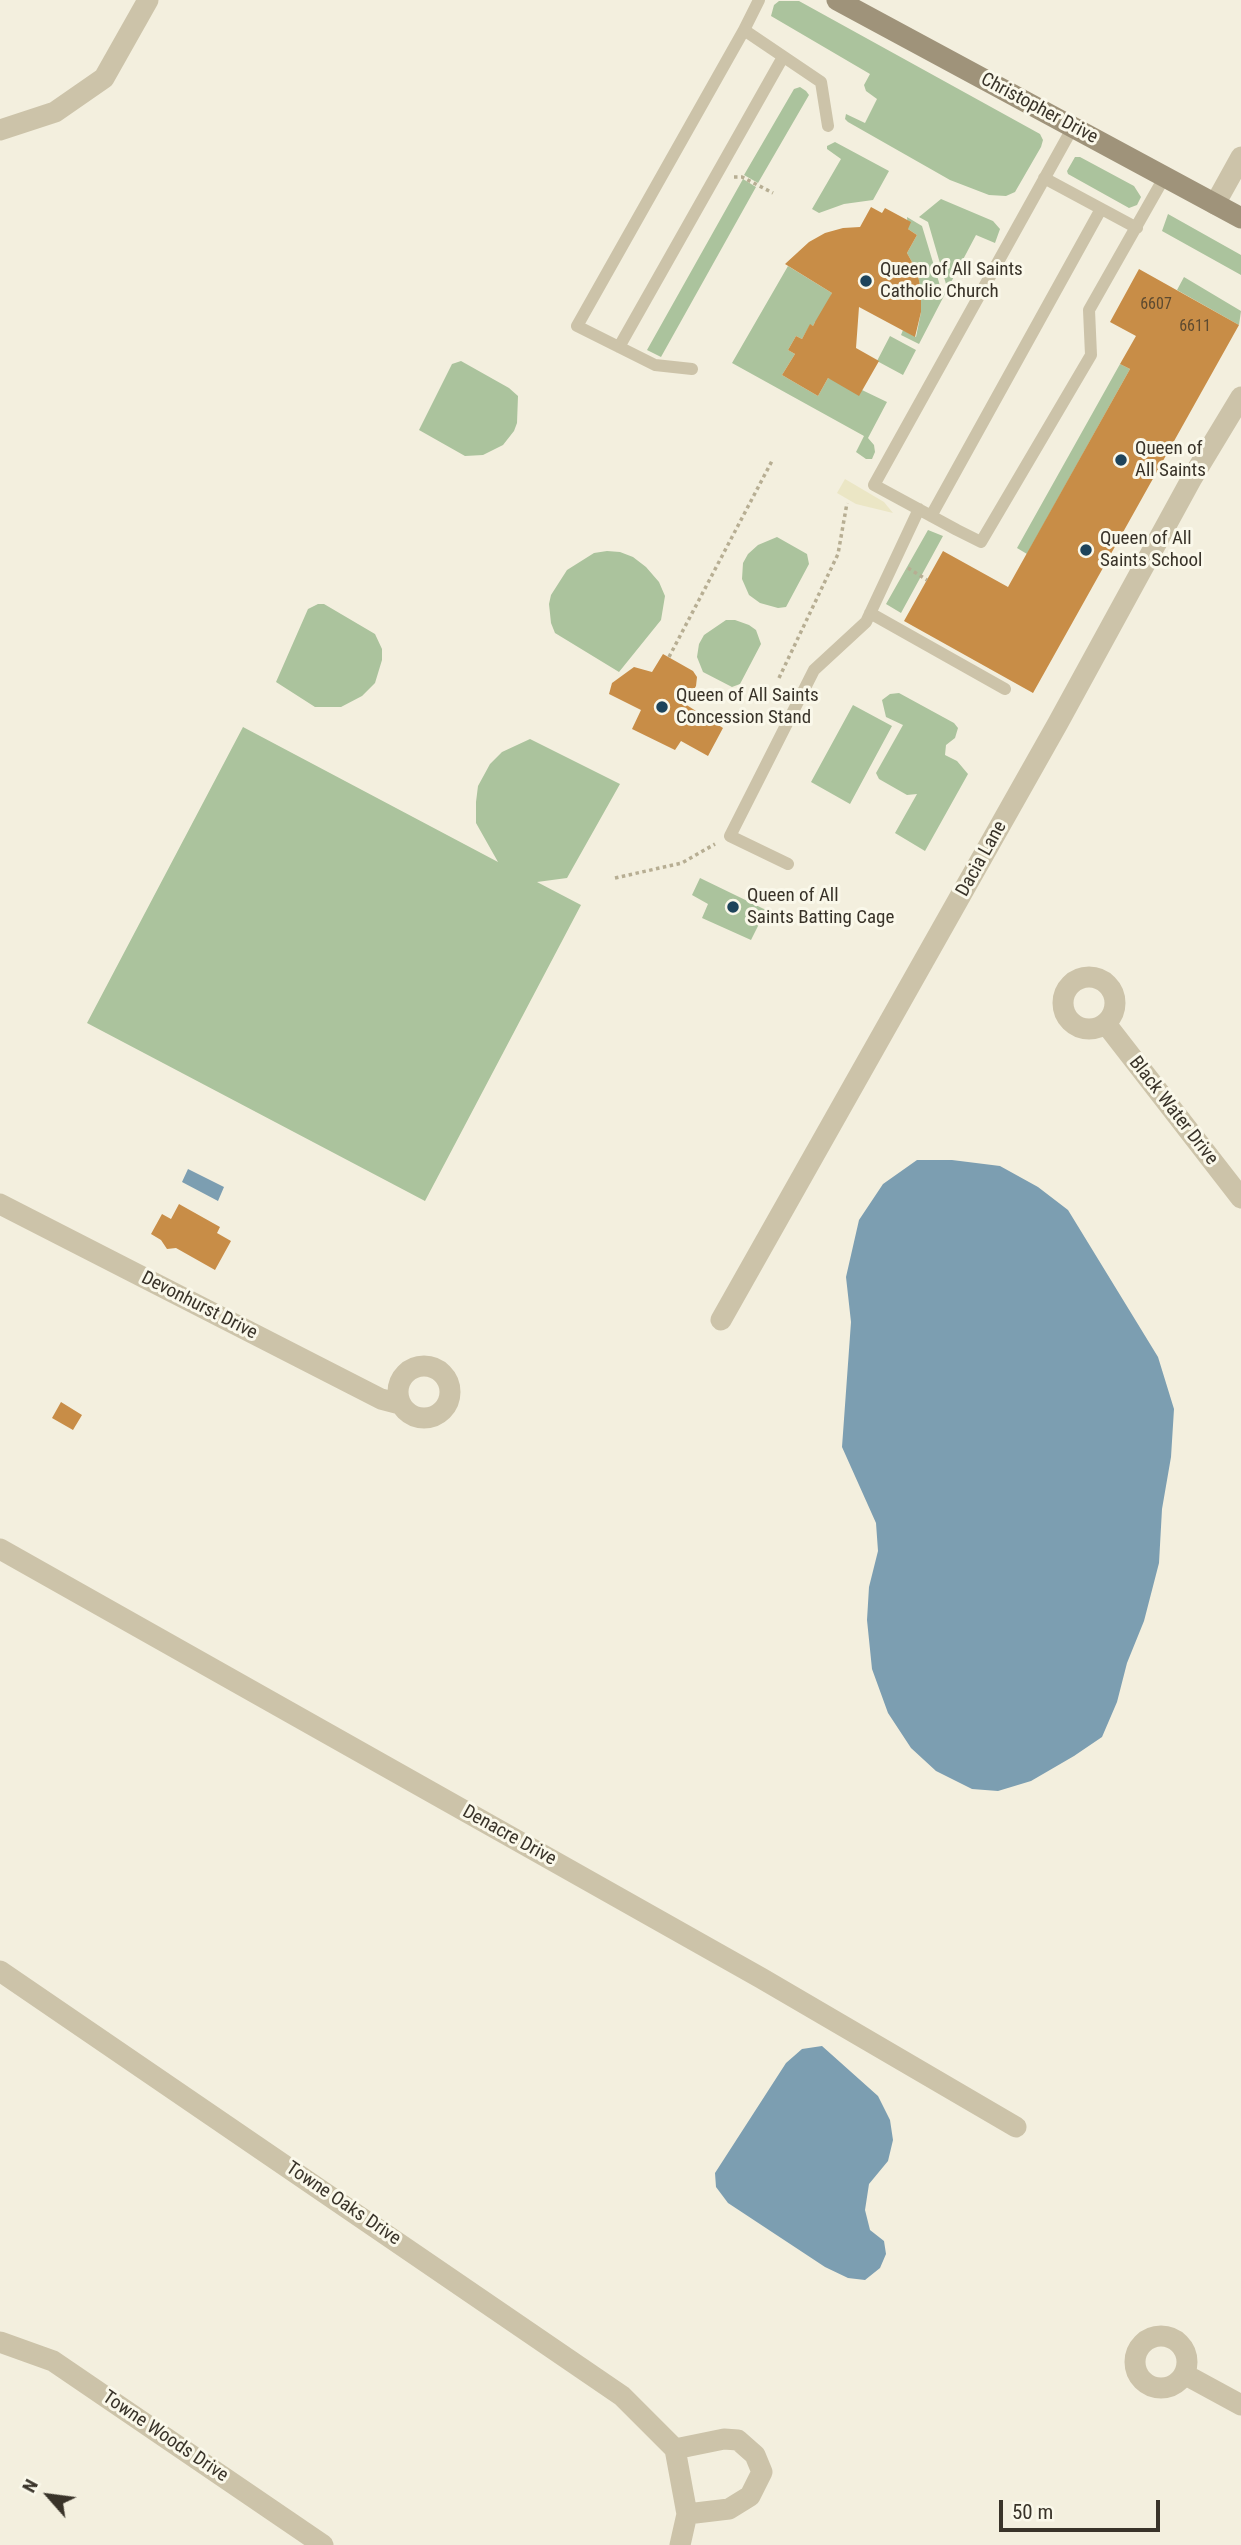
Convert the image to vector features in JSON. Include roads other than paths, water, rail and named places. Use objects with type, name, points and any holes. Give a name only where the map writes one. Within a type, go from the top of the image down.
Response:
[{"type":"street","points":[[0,130],[55,112],[104,78],[148,0]]},
{"type":"street","name":"Christopher Drive","points":[[837,0],[1241,218]]},
{"type":"street","points":[[1215,204],[1241,158]]},
{"type":"street","name":"Dacia Lane","points":[[722,1320],[1058,723],[1192,478],[1241,397]]},
{"type":"street","name":"Black Water Drive","points":[[1106,1024],[1241,1198]]},
{"type":"street","name":"Devonhurst Drive","points":[[0,1204],[381,1399],[400,1404]]},
{"type":"street","name":"Denacre Drive","points":[[0,1549],[751,1972],[1016,2127]]},
{"type":"street","name":"Towne Oaks Drive","points":[[0,1971],[591,2372],[622,2396],[675,2449]]},
{"type":"street","name":"Towne Woods Drive","points":[[0,2342],[53,2361],[312,2542]]},
{"type":"street","points":[[1184,2374],[1241,2405]]},
{"type":"street","points":[[680,2545],[687,2514],[675,2449],[724,2439],[738,2440],[755,2455],[762,2472],[750,2496],[729,2509],[687,2514]]},
{"type":"lane","points":[[692,369],[655,365],[576,326],[759,0]]},
{"type":"lane","points":[[744,30],[821,82],[828,126]]},
{"type":"lane","points":[[619,347],[783,57]]},
{"type":"lane","points":[[1073,127],[874,485],[981,542],[1091,355],[1089,310],[1164,176]]},
{"type":"lane","points":[[1044,178],[1137,228]]},
{"type":"lane","points":[[788,864],[730,836],[814,670],[866,622],[925,512],[1101,209]]},
{"type":"lane","points":[[870,613],[1005,689]]},
{"type":"water","points":[[917,1160],[952,1160],[1000,1166],[1038,1187],[1068,1210],[1158,1357],[1174,1409],[1171,1457],[1162,1509],[1159,1563],[1144,1621],[1127,1663],[1117,1702],[1102,1737],[1031,1781],[998,1791],[972,1789],[936,1771],[911,1748],[888,1713],[872,1669],[867,1620],[869,1587],[878,1551],[876,1523],[842,1447],[851,1322],[846,1277],[859,1220],[883,1184]]},
{"type":"water","points":[[188,1169],[224,1187],[218,1201],[182,1182]]},
{"type":"water","points":[[822,2046],[878,2096],[890,2120],[893,2140],[888,2161],[869,2184],[865,2210],[870,2230],[884,2241],[886,2254],[880,2268],[865,2280],[848,2278],[825,2267],[728,2203],[716,2187],[715,2173],[786,2063],[802,2049]]},
{"type":"place","name":"Queen of All Saints Catholic Church","points":[[866,281]]},
{"type":"place","name":"Queen of All Saints","points":[[1121,460]]},
{"type":"place","name":"Queen of All Saints School","points":[[1086,550]]},
{"type":"place","name":"Queen of All Saints Concession Stand","points":[[662,707]]},
{"type":"place","name":"Queen of All Saints Batting Cage","points":[[733,907]]}]
